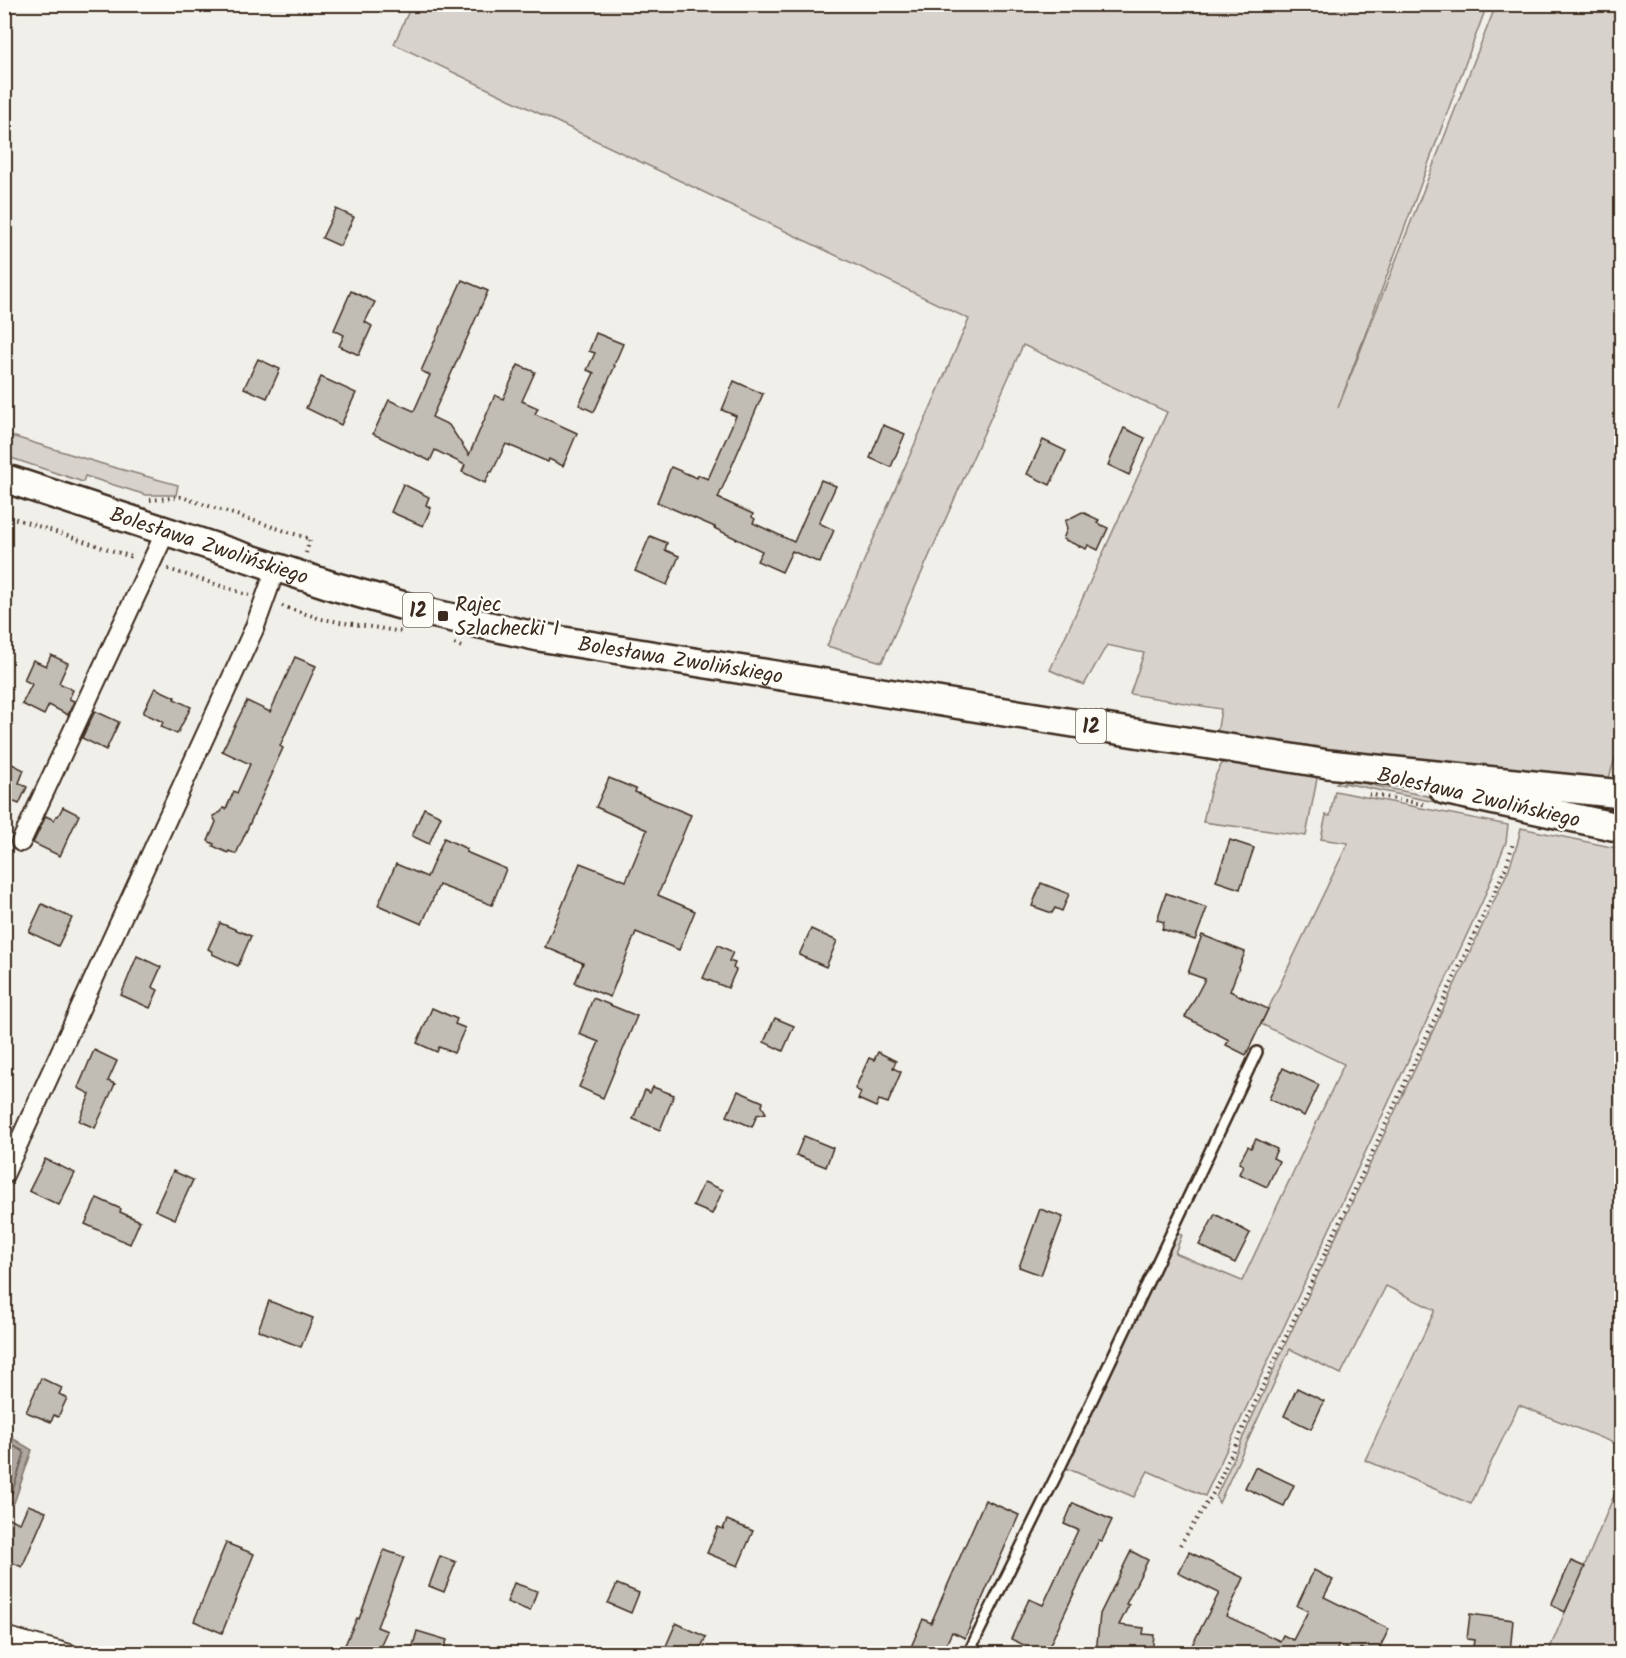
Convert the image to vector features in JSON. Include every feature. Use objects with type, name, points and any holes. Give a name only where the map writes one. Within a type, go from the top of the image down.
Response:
[{"type":"main road","name":"Bolesława Zwolińskiego","points":[[6,482],[166,531],[276,568],[422,611],[539,637],[1337,765],[1622,795]]},
{"type":"main road","name":"Bolesława Zwolińskiego","points":[[1337,765],[1522,808],[1622,828]]},
{"type":"street","points":[[21,842],[166,531]]},
{"type":"street","points":[[4,1175],[254,629],[276,568]]},
{"type":"street","points":[[4,1636],[30,1648],[70,1653]]},
{"type":"lane","points":[[968,1653],[1057,1474],[1257,1052]]},
{"type":"path","points":[[4,515],[321,619],[408,633]]},
{"type":"path","points":[[452,644],[462,646]]},
{"type":"path","points":[[1180,1545],[1214,1492],[1506,867],[1513,843]]},
{"type":"shaded area","points":[[412,4],[1487,5],[1338,408],[1496,5],[1621,5],[1622,756],[1616,755],[1608,781],[1462,770],[1217,734],[1221,709],[1130,694],[1144,653],[1107,645],[1084,685],[1050,670],[1167,412],[1023,345],[882,662],[827,646],[969,319],[394,44]]},
{"type":"shaded area","points":[[5,434],[178,485],[176,495],[146,495],[85,476],[83,482],[5,456]]},
{"type":"shaded area","points":[[1225,760],[1314,774],[1317,779],[1306,836],[1203,822],[1213,781]]},
{"type":"shaded area","points":[[1342,779],[1457,802],[1478,811],[1336,783]]},
{"type":"shaded area","points":[[1335,791],[1508,825],[1506,842],[1483,900],[1205,1496],[1148,1471],[1134,1497],[1064,1467],[1176,1233],[1182,1235],[1175,1253],[1242,1281],[1344,1064],[1261,1024],[1348,843],[1321,839],[1326,815],[1330,816]]},
{"type":"shaded area","points":[[1521,828],[1621,849],[1621,1446],[1519,1405],[1471,1504],[1365,1460],[1435,1310],[1386,1286],[1341,1374],[1290,1349],[1219,1503],[1216,1497],[1283,1349],[1508,871]]},
{"type":"shaded area","points":[[1621,1479],[1621,1653],[1548,1653]]},
{"type":"water","points":[[5,1435],[32,1450],[14,1503],[5,1499]]},
{"type":"building","points":[[336,209],[354,217],[340,246],[322,238]]},
{"type":"building","points":[[462,280],[488,291],[432,417],[449,425],[469,455],[495,395],[503,399],[518,365],[535,372],[522,401],[538,408],[535,414],[577,433],[563,466],[506,444],[485,483],[462,472],[465,465],[435,450],[430,461],[373,434],[389,400],[414,411],[430,375],[421,371]]},
{"type":"building","points":[[351,291],[375,302],[365,322],[372,326],[359,355],[339,346],[344,335],[334,330]]},
{"type":"building","points":[[596,333],[623,344],[594,412],[579,405],[594,373],[587,370],[595,353],[589,351]]},
{"type":"building","points":[[258,359],[280,369],[267,398],[244,388]]},
{"type":"building","points":[[321,377],[356,393],[341,425],[306,408]]},
{"type":"building","points":[[734,381],[763,394],[718,498],[753,514],[752,517],[755,519],[753,523],[794,542],[821,480],[836,486],[819,523],[834,530],[820,563],[792,551],[782,572],[757,561],[762,551],[715,527],[657,502],[671,467],[697,478],[698,475],[708,479],[736,416],[722,410]]},
{"type":"building","points":[[883,425],[905,434],[891,467],[870,458]]},
{"type":"building","points":[[1124,428],[1145,438],[1129,475],[1108,465]]},
{"type":"building","points":[[1043,440],[1066,451],[1050,485],[1027,474]]},
{"type":"building","points":[[403,484],[429,497],[426,505],[431,508],[423,526],[391,512]]},
{"type":"building","points":[[1082,512],[1099,520],[1097,523],[1108,528],[1098,550],[1088,545],[1086,549],[1063,539],[1067,529],[1065,521]]},
{"type":"building","points":[[650,536],[667,543],[665,550],[679,556],[667,585],[635,571]]},
{"type":"building","points":[[51,655],[68,663],[59,683],[73,690],[69,699],[74,701],[68,715],[49,705],[44,715],[22,704],[32,684],[24,680],[33,660],[46,666]]},
{"type":"building","points":[[295,657],[316,666],[280,746],[283,748],[273,772],[236,854],[229,851],[228,853],[208,841],[216,822],[213,816],[221,812],[223,808],[226,809],[234,791],[237,793],[250,764],[222,751],[247,701],[270,712]]},
{"type":"building","points":[[155,688],[191,707],[177,734],[161,727],[163,722],[143,713]]},
{"type":"building","points":[[95,711],[119,722],[106,750],[82,738]]},
{"type":"building","points":[[4,760],[24,770],[19,783],[27,787],[19,804],[12,801],[5,817]]},
{"type":"building","points":[[609,778],[636,789],[635,792],[691,815],[658,895],[695,911],[679,950],[636,932],[610,997],[575,983],[583,963],[545,947],[580,863],[626,881],[647,830],[596,807]]},
{"type":"building","points":[[63,807],[79,815],[60,856],[33,843],[46,816],[54,820]]},
{"type":"building","points":[[424,808],[441,816],[429,844],[412,836]]},
{"type":"building","points":[[444,838],[467,849],[466,852],[506,869],[492,905],[439,885],[422,924],[378,905],[396,864],[427,877]]},
{"type":"building","points":[[1230,840],[1254,848],[1240,889],[1216,881]]},
{"type":"building","points":[[1041,883],[1069,894],[1062,911],[1055,908],[1052,913],[1032,906]]},
{"type":"building","points":[[1166,893],[1207,908],[1195,940],[1162,929],[1164,922],[1157,920]]},
{"type":"building","points":[[42,904],[72,918],[58,946],[29,932]]},
{"type":"building","points":[[220,923],[251,936],[238,966],[212,954],[213,952],[208,949]]},
{"type":"building","points":[[811,929],[837,941],[826,967],[799,955]]},
{"type":"building","points":[[1202,935],[1245,952],[1230,991],[1268,1009],[1246,1055],[1226,1045],[1229,1040],[1185,1017],[1205,979],[1188,973]]},
{"type":"building","points":[[718,945],[733,952],[729,961],[735,963],[733,968],[736,970],[728,988],[703,978]]},
{"type":"building","points":[[137,956],[161,967],[152,987],[158,990],[150,1008],[121,995]]},
{"type":"building","points":[[593,998],[637,1016],[603,1098],[579,1087],[599,1042],[579,1034]]},
{"type":"building","points":[[432,1008],[457,1019],[455,1024],[465,1028],[454,1053],[439,1047],[437,1052],[417,1043]]},
{"type":"building","points":[[775,1018],[794,1026],[783,1051],[764,1042]]},
{"type":"building","points":[[94,1050],[117,1061],[108,1081],[115,1084],[95,1128],[79,1121],[90,1094],[78,1088]]},
{"type":"building","points":[[878,1052],[896,1061],[893,1068],[901,1072],[888,1103],[879,1100],[876,1107],[858,1099],[861,1092],[855,1089],[869,1058],[874,1060]]},
{"type":"building","points":[[1283,1068],[1319,1085],[1304,1116],[1269,1099]]},
{"type":"building","points":[[653,1087],[674,1095],[660,1130],[633,1119],[645,1090],[650,1093]]},
{"type":"building","points":[[738,1091],[763,1102],[762,1106],[766,1113],[757,1115],[752,1127],[727,1116]]},
{"type":"building","points":[[804,1136],[833,1148],[826,1167],[796,1155]]},
{"type":"building","points":[[1256,1139],[1277,1149],[1273,1158],[1279,1161],[1267,1187],[1239,1174],[1243,1165],[1239,1163],[1248,1146],[1251,1148]]},
{"type":"building","points":[[45,1159],[75,1173],[59,1205],[29,1191]]},
{"type":"building","points":[[173,1171],[193,1180],[175,1219],[155,1210]]},
{"type":"building","points":[[704,1182],[723,1190],[712,1214],[693,1206]]},
{"type":"building","points":[[97,1198],[140,1221],[130,1244],[85,1224]]},
{"type":"building","points":[[1040,1209],[1063,1217],[1041,1275],[1019,1267]]},
{"type":"building","points":[[1215,1214],[1250,1233],[1235,1263],[1199,1245]]},
{"type":"building","points":[[269,1301],[313,1318],[301,1347],[258,1330]]},
{"type":"building","points":[[41,1378],[62,1388],[59,1394],[67,1398],[58,1417],[54,1415],[51,1422],[26,1412]]},
{"type":"building","points":[[1297,1388],[1324,1401],[1311,1429],[1284,1416]]},
{"type":"building","points":[[1255,1467],[1294,1485],[1284,1506],[1245,1488]]},
{"type":"building","points":[[985,1500],[1019,1515],[965,1638],[952,1632],[942,1653],[925,1653],[911,1647],[923,1619],[931,1623]]},
{"type":"building","points":[[1073,1503],[1112,1520],[1102,1541],[1099,1540],[1046,1653],[1041,1653],[1011,1639],[1029,1599],[1043,1605],[1078,1530],[1064,1524]]},
{"type":"building","points":[[28,1505],[46,1512],[22,1567],[4,1559],[4,1516],[20,1523]]},
{"type":"building","points":[[727,1520],[753,1531],[738,1566],[707,1553],[718,1527],[723,1529]]},
{"type":"building","points":[[226,1543],[254,1554],[222,1633],[194,1621]]},
{"type":"building","points":[[384,1550],[404,1557],[377,1627],[387,1631],[377,1653],[359,1653],[344,1647],[357,1618],[359,1619]]},
{"type":"building","points":[[1131,1551],[1148,1560],[1126,1604],[1129,1605],[1119,1625],[1144,1628],[1143,1634],[1154,1635],[1152,1653],[1096,1653],[1100,1614]]},
{"type":"building","points":[[1189,1552],[1244,1578],[1226,1616],[1280,1641],[1283,1635],[1293,1640],[1308,1611],[1297,1606],[1314,1570],[1333,1580],[1324,1597],[1389,1629],[1377,1653],[1361,1648],[1358,1653],[1355,1653],[1339,1645],[1335,1653],[1230,1653],[1212,1645],[1208,1653],[1188,1653],[1219,1593],[1178,1573]]},
{"type":"building","points":[[440,1556],[456,1562],[444,1592],[429,1586]]},
{"type":"building","points":[[1571,1561],[1585,1567],[1565,1612],[1551,1605]]},
{"type":"building","points":[[514,1583],[537,1591],[530,1611],[507,1602]]},
{"type":"building","points":[[617,1584],[639,1593],[631,1613],[608,1603]]},
{"type":"building","points":[[1470,1614],[1513,1620],[1510,1653],[1472,1653],[1474,1640],[1467,1639]]},
{"type":"building","points":[[676,1623],[706,1637],[698,1653],[663,1653]]},
{"type":"building","points":[[417,1631],[447,1640],[443,1653],[411,1653]]},
{"type":"place","name":"Rajec Szlachecki I","points":[[443,616]]}]
